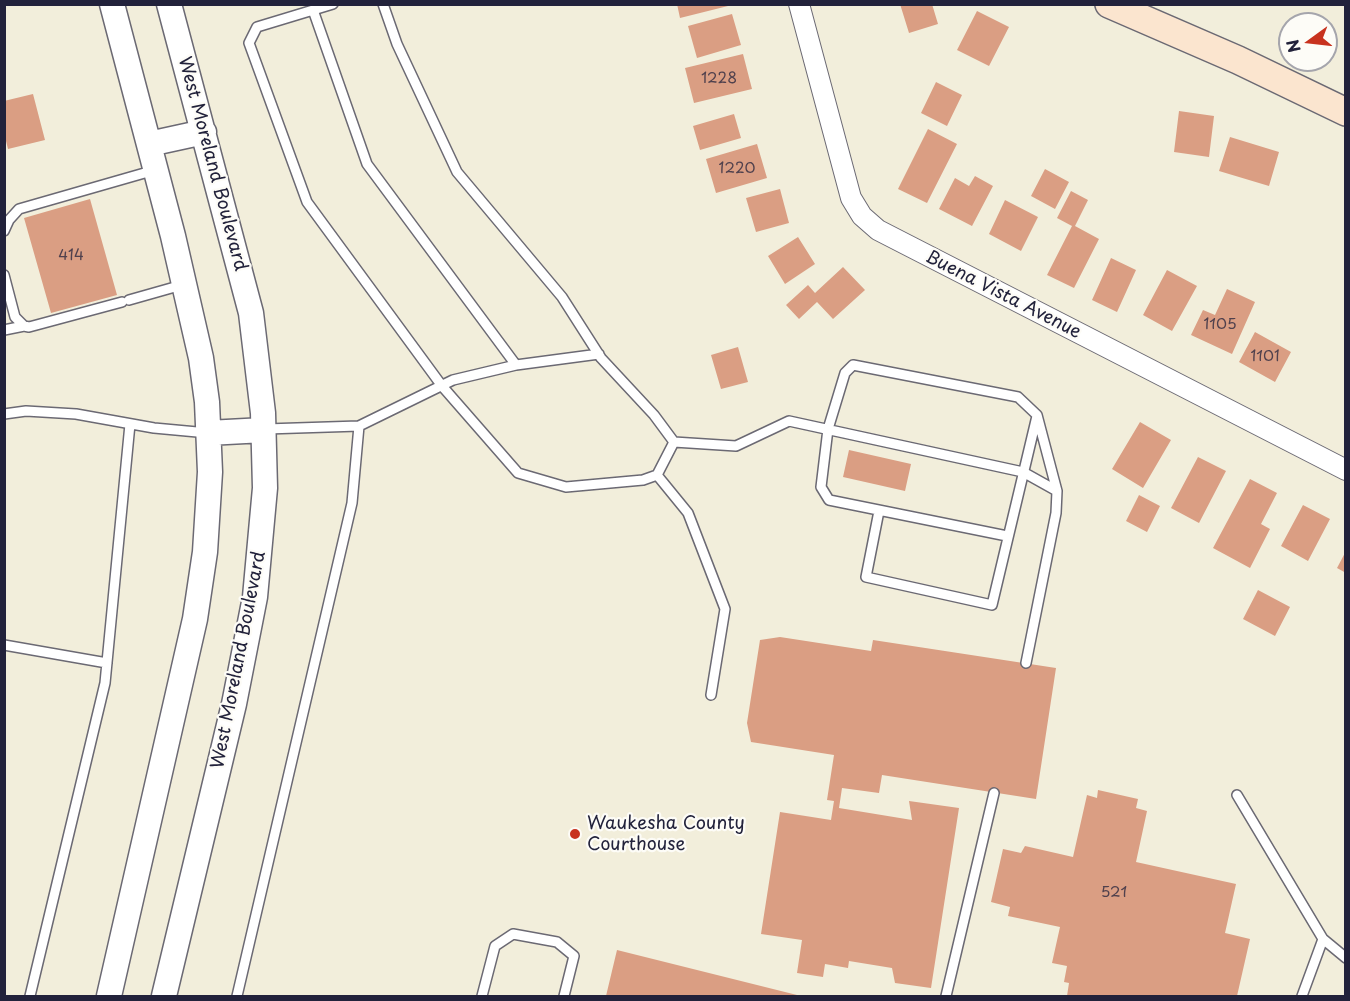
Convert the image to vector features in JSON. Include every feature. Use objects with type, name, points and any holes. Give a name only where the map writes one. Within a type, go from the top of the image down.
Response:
[{"type":"main road","points":[[1109,4],[1238,60],[1346,112]]},
{"type":"street","points":[[109,996],[195,619],[205,552],[210,472],[201,358],[156,170],[112,4]]},
{"type":"street","name":"West Moreland Boulevard","points":[[164,996],[231,716],[255,597],[265,488],[264,430],[251,313],[169,4]]},
{"type":"street","name":"Buena Vista Avenue","points":[[799,4],[850,198],[862,216],[878,230],[1346,470]]},
{"type":"street","points":[[149,144],[204,132]]},
{"type":"street","points":[[208,433],[264,430]]},
{"type":"lane","points":[[333,4],[258,27],[249,43],[307,202],[442,386],[518,473],[566,487],[643,480],[657,475],[674,442]]},
{"type":"lane","points":[[383,4],[397,44],[457,172],[562,297],[599,354],[674,442],[736,446],[789,421],[1023,472],[1057,490]]},
{"type":"lane","points":[[313,10],[367,164],[516,365]]},
{"type":"lane","points":[[4,231],[9,220],[19,209],[156,170]]},
{"type":"lane","points":[[4,275],[15,317],[24,326]]},
{"type":"lane","points":[[4,330],[29,327],[184,285]]},
{"type":"lane","points":[[264,430],[359,426],[453,380],[516,365],[599,354]]},
{"type":"lane","points":[[1007,536],[829,500],[821,487],[828,429],[845,373],[854,365],[1018,397],[1037,415],[1057,490],[1056,513],[1026,663]]},
{"type":"lane","points":[[4,414],[26,411],[76,414],[130,424],[208,433]]},
{"type":"lane","points":[[879,511],[866,577],[992,605],[1037,415]]},
{"type":"lane","points":[[30,996],[102,695],[130,424]]},
{"type":"lane","points":[[237,996],[352,503],[359,426]]},
{"type":"lane","points":[[657,475],[688,513],[725,609],[711,695]]},
{"type":"lane","points":[[4,645],[107,663]]},
{"type":"lane","points":[[946,996],[994,793]]},
{"type":"lane","points":[[1237,795],[1323,939],[1346,958]]},
{"type":"lane","points":[[482,996],[495,946],[513,934],[557,942],[574,956],[564,996]]},
{"type":"lane","points":[[1302,996],[1323,939]]},
{"type":"building","points":[[677,4],[732,4],[732,5],[680,18]]},
{"type":"building","points":[[900,4],[932,4],[938,24],[909,33]]},
{"type":"building","points":[[977,11],[1009,27],[989,66],[957,50]]},
{"type":"building","points":[[732,14],[741,45],[697,58],[688,26]]},
{"type":"building","points":[[743,54],[752,89],[694,103],[685,68]]},
{"type":"building","points":[[936,82],[962,95],[947,126],[921,113]]},
{"type":"building","points":[[33,94],[45,140],[8,149],[4,133],[4,101]]},
{"type":"building","points":[[1179,111],[1214,116],[1209,157],[1174,152]]},
{"type":"building","points":[[734,114],[741,138],[700,150],[693,126]]},
{"type":"building","points":[[928,129],[957,144],[927,203],[898,189]]},
{"type":"building","points":[[1230,137],[1279,152],[1269,186],[1219,171]]},
{"type":"building","points":[[757,144],[767,178],[716,193],[706,159]]},
{"type":"building","points":[[1045,169],[1069,182],[1055,209],[1031,196]]},
{"type":"building","points":[[975,176],[993,186],[972,226],[939,209],[955,178],[969,186]]},
{"type":"building","points":[[780,189],[789,223],[756,232],[746,198]]},
{"type":"building","points":[[1071,191],[1088,200],[1075,226],[1099,239],[1074,288],[1047,275],[1072,226],[1057,218]]},
{"type":"building","points":[[90,199],[117,295],[51,313],[24,218]]},
{"type":"building","points":[[1005,200],[1038,217],[1021,251],[989,234]]},
{"type":"building","points":[[798,237],[815,264],[785,284],[768,256]]},
{"type":"building","points":[[1111,258],[1136,270],[1117,312],[1092,300]]},
{"type":"building","points":[[843,267],[865,290],[833,319],[817,302],[799,319],[786,305],[808,285],[815,293]]},
{"type":"building","points":[[1167,270],[1197,286],[1172,331],[1143,315]]},
{"type":"building","points":[[1227,289],[1255,302],[1232,354],[1191,335],[1203,310],[1215,315]]},
{"type":"building","points":[[1255,332],[1291,352],[1275,382],[1239,362]]},
{"type":"building","points":[[738,347],[748,382],[721,389],[711,355]]},
{"type":"building","points":[[1140,422],[1171,440],[1143,488],[1112,469]]},
{"type":"building","points":[[849,450],[911,464],[905,491],[843,477]]},
{"type":"building","points":[[1198,457],[1226,471],[1199,523],[1171,508]]},
{"type":"building","points":[[1250,479],[1277,493],[1261,524],[1270,529],[1250,568],[1213,548]]},
{"type":"building","points":[[1139,495],[1160,506],[1147,532],[1126,521]]},
{"type":"building","points":[[1303,505],[1330,519],[1308,561],[1281,546]]},
{"type":"building","points":[[1346,551],[1346,573],[1337,568]]},
{"type":"building","points":[[1258,590],[1290,607],[1275,636],[1243,619]]},
{"type":"building","points":[[780,637],[871,651],[873,640],[1056,668],[1036,799],[882,775],[879,793],[842,788],[839,808],[912,820],[909,801],[959,808],[931,988],[895,983],[892,968],[849,961],[848,968],[825,964],[823,977],[797,973],[802,940],[761,934],[780,812],[831,820],[834,801],[827,800],[834,755],[751,742],[747,723],[760,640]]},
{"type":"building","points":[[1098,790],[1138,799],[1136,808],[1147,811],[1136,862],[1236,884],[1225,933],[1250,939],[1237,996],[1067,996],[1069,983],[1064,982],[1067,966],[1052,963],[1060,927],[1008,916],[1010,907],[991,902],[1003,849],[1021,853],[1025,846],[1073,857],[1087,795],[1097,798]]},
{"type":"building","points":[[617,950],[801,996],[606,996]]},
{"type":"place","name":"Waukesha County Courthouse","points":[[575,834]]}]
